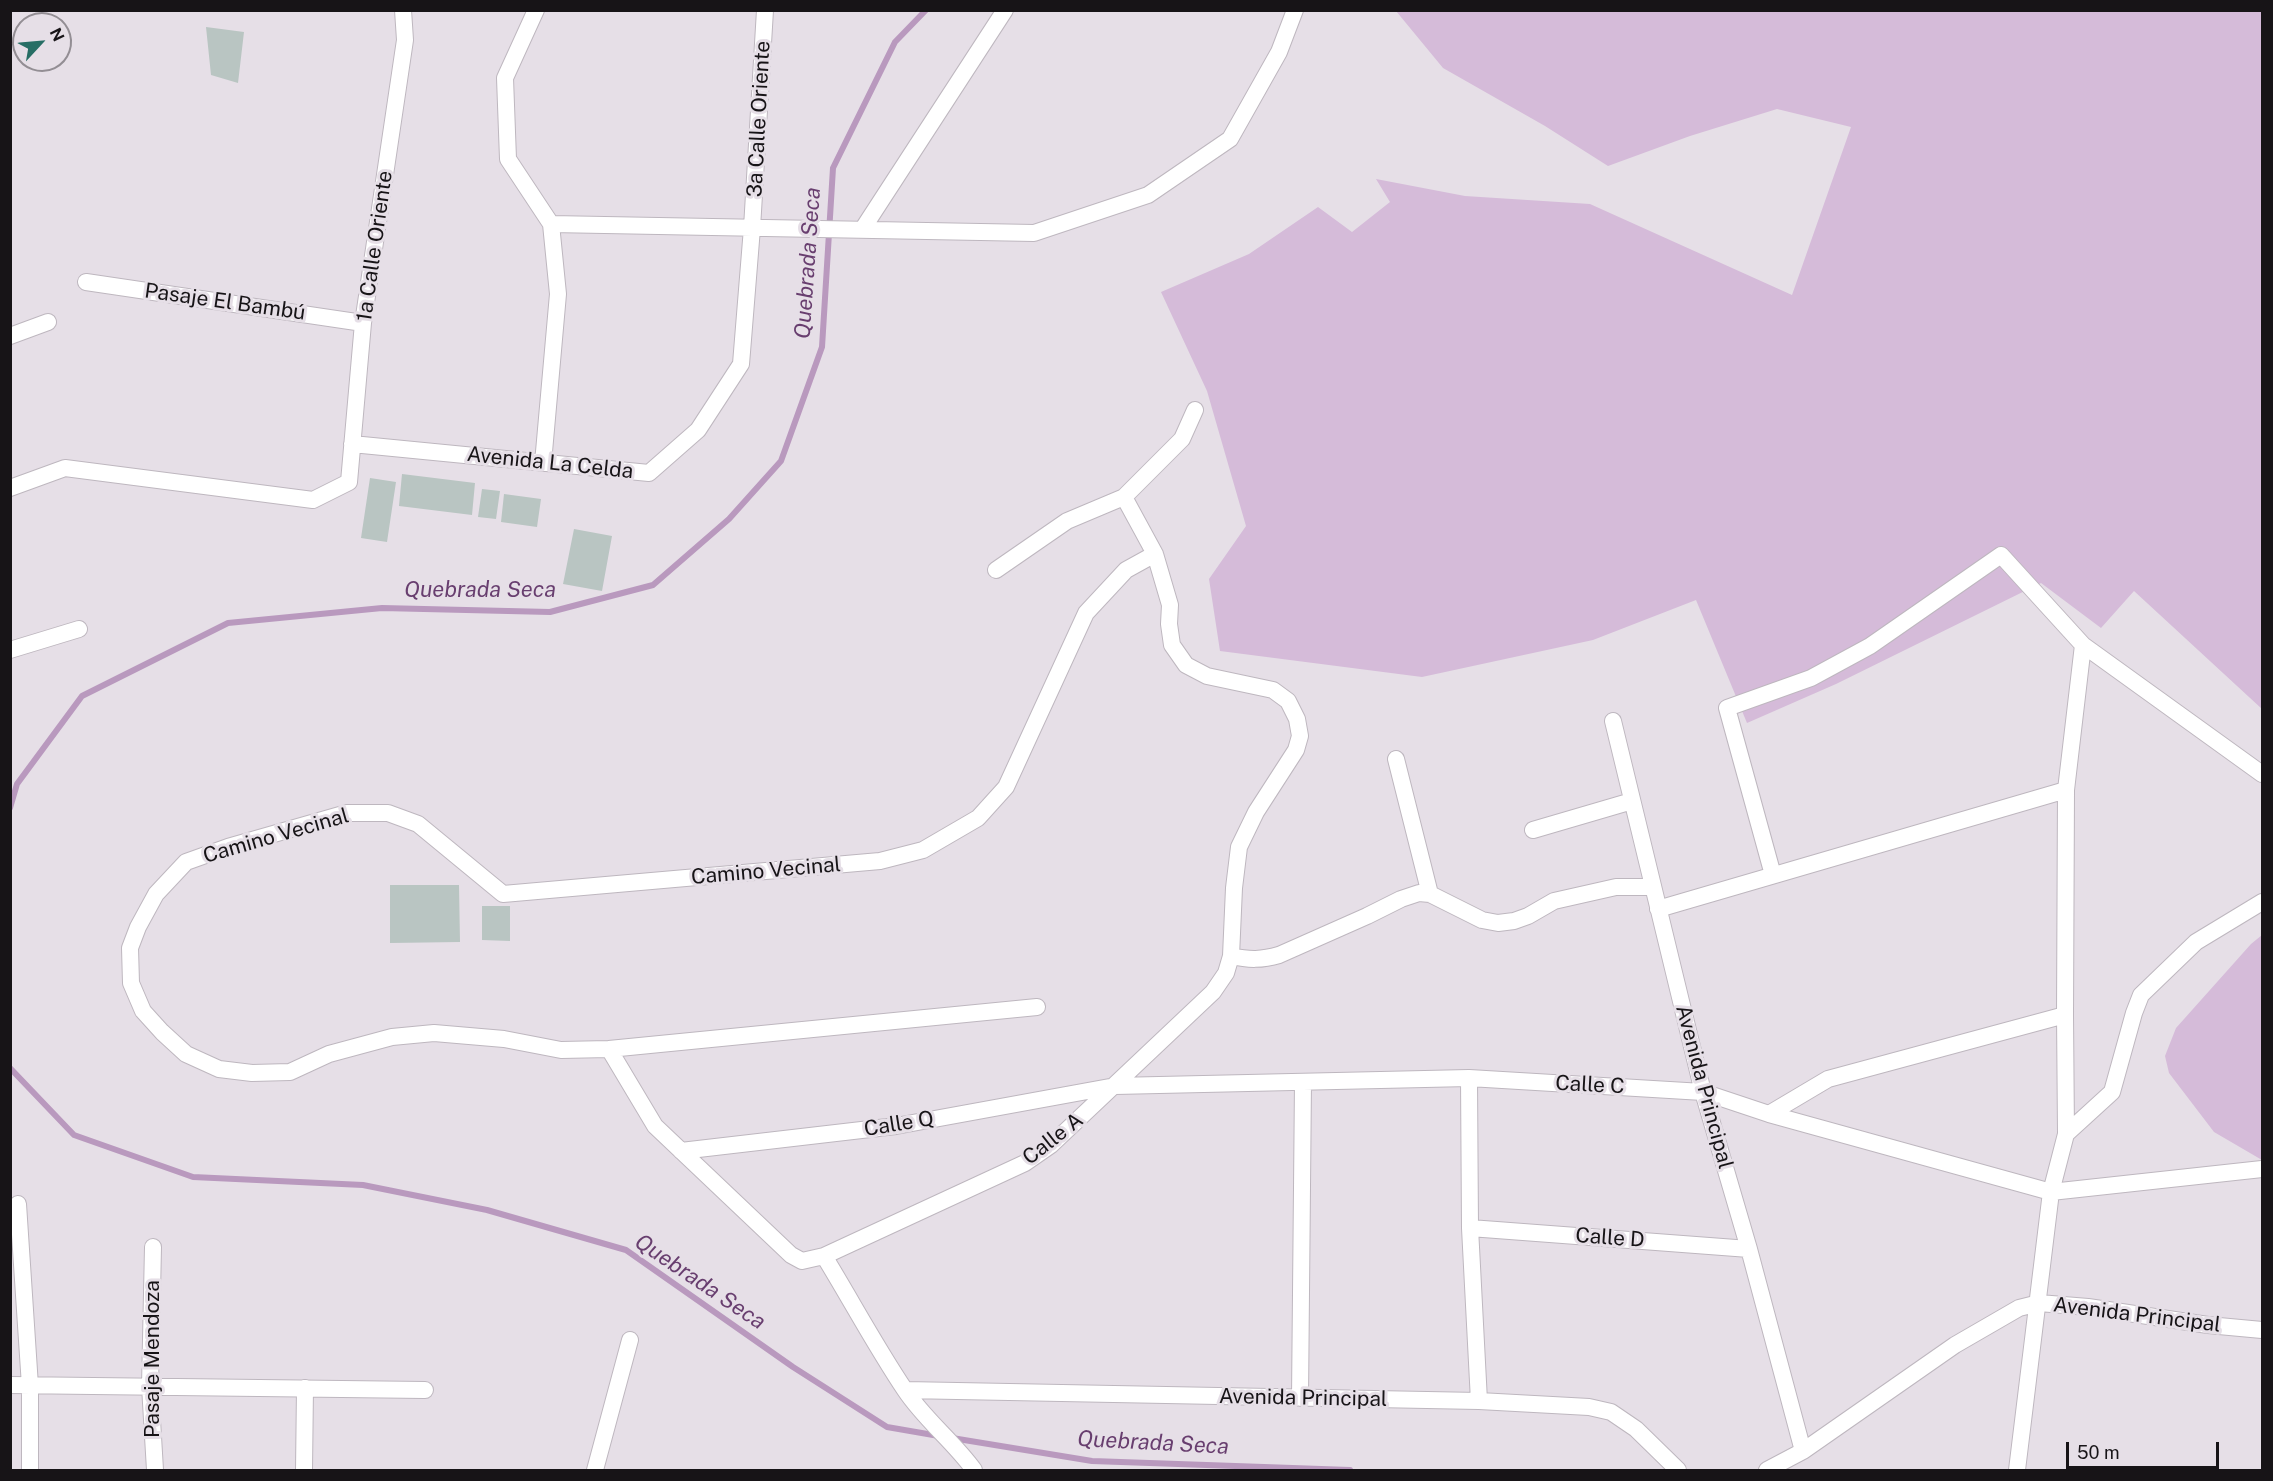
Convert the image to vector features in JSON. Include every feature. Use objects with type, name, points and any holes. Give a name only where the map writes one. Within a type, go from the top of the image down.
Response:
[{"type":"street","name":"1a Calle Oriente","points":[[10,488],[65,468],[313,500],[349,482],[363,323],[405,40],[403,10]]},
{"type":"street","points":[[536,10],[505,78],[508,159],[551,224],[558,294],[543,463]]},
{"type":"street","name":"3a Calle Oriente","points":[[752,228],[765,10]]},
{"type":"street","points":[[862,230],[1005,10]]},
{"type":"street","points":[[551,224],[1034,233],[1148,195],[1230,139],[1279,52],[1295,10]]},
{"type":"street","name":"Avenida La Celda","points":[[352,444],[649,473],[698,430],[741,364],[752,228]]},
{"type":"street","name":"Pasaje El Bambú","points":[[86,282],[363,323]]},
{"type":"street","points":[[10,336],[48,322]]},
{"type":"street","points":[[996,570],[1067,521],[1124,497],[1182,439],[1196,410]]},
{"type":"street","points":[[1124,497],[1155,554],[1170,605],[1169,624],[1172,645],[1186,665],[1206,676],[1273,690],[1288,701],[1297,719],[1300,736],[1296,750],[1256,812],[1239,847],[1234,888],[1231,956],[1247,960],[1272,957],[1419,893],[1430,894],[1474,917],[1498,923],[1528,916],[1554,901],[1616,887],[1652,887]]},
{"type":"street","name":"Camino Vecinal","points":[[1037,1007],[609,1050],[561,1050],[504,1039],[434,1034],[392,1037],[329,1054],[290,1072],[252,1073],[219,1069],[186,1054],[143,1011],[131,983],[130,948],[138,927],[156,894],[186,862],[228,847],[347,813],[388,813],[418,825],[503,894],[880,861],[923,850],[978,818],[1006,787],[1086,613],[1126,570],[1155,554]]},
{"type":"street","points":[[1773,875],[1727,708],[1811,678],[1870,646],[2001,555],[2083,645],[2262,774]]},
{"type":"street","points":[[10,650],[79,629]]},
{"type":"street","points":[[2017,1470],[2051,1192],[2066,1134],[2066,790],[2083,645]]},
{"type":"street","name":"Avenida Principal","points":[[1613,722],[1703,1092],[1749,1249],[1803,1450]]},
{"type":"street","points":[[1396,759],[1430,894]]},
{"type":"street","points":[[1658,909],[2066,790]]},
{"type":"street","points":[[1533,830],[1632,801]]},
{"type":"street","points":[[2066,1134],[2112,1092],[2141,995],[2196,942],[2262,902]]},
{"type":"street","name":"Calle A","points":[[824,1256],[1024,1163],[1051,1145],[1213,992],[1226,973],[1231,956]]},
{"type":"street","points":[[1769,1114],[1828,1079],[2065,1015]]},
{"type":"street","points":[[609,1050],[655,1126],[681,1151],[791,1255],[802,1261],[824,1256],[905,1390],[938,1431],[959,1449],[974,1470]]},
{"type":"street","points":[[1469,1078],[1470,1228],[1479,1401]]},
{"type":"street","name":"Calle C","points":[[1115,1086],[1469,1078],[1703,1092],[1769,1114],[2051,1192]]},
{"type":"street","points":[[1300,1398],[1303,1082]]},
{"type":"street","name":"Calle Q","points":[[681,1151],[896,1126],[1115,1086]]},
{"type":"street","points":[[2051,1192],[2262,1169]]},
{"type":"street","points":[[18,1204],[30,1386],[30,1470]]},
{"type":"street","name":"Calle D","points":[[1470,1228],[1749,1249]]},
{"type":"street","name":"Pasaje Mendoza","points":[[153,1246],[150,1386],[155,1470]]},
{"type":"street","name":"Avenida Principal","points":[[1767,1470],[1803,1450],[1955,1345],[2019,1308],[2039,1303],[2262,1330]]},
{"type":"street","points":[[595,1470],[630,1340]]},
{"type":"street","points":[[10,1386],[425,1390]]},
{"type":"street","points":[[304,1470],[305,1388]]},
{"type":"street","name":"Avenida Principal","points":[[905,1390],[1479,1401],[1589,1407],[1611,1412],[1636,1429],[1678,1470]]},
{"type":"shaded area","points":[[1396,11],[2262,11],[2262,709],[2134,591],[2101,628],[2041,583],[1836,684],[1747,723],[1696,600],[1593,640],[1422,677],[1220,651],[1209,579],[1246,526],[1207,391],[1161,292],[1249,254],[1318,207],[1352,232],[1390,202],[1376,179],[1465,196],[1590,204],[1792,295],[1851,127],[1777,109],[1690,136],[1608,166],[1545,126],[1443,68]]},
{"type":"shaded area","points":[[2262,935],[2262,1160],[2214,1132],[2169,1073],[2165,1056],[2176,1028],[2251,944]]},
{"type":"building","points":[[206,27],[244,32],[238,83],[211,75]]},
{"type":"building","points":[[402,474],[475,483],[472,515],[399,506]]},
{"type":"building","points":[[370,478],[396,482],[387,542],[361,538]]},
{"type":"building","points":[[482,489],[500,491],[496,519],[478,517]]},
{"type":"building","points":[[504,494],[541,499],[537,527],[501,522]]},
{"type":"building","points":[[574,529],[612,536],[602,591],[563,584]]},
{"type":"building","points":[[390,885],[459,885],[460,942],[390,943]]},
{"type":"building","points":[[482,906],[510,906],[510,941],[482,940]]},
{"type":"waterway","name":"Quebrada Seca","points":[[10,808],[17,784],[82,696],[228,623],[382,608],[550,612],[653,585],[729,519],[781,461],[822,347],[833,168],[895,42],[926,10]]},
{"type":"waterway","name":"Quebrada Seca","points":[[10,1068],[74,1135],[193,1177],[363,1185],[487,1210],[626,1250],[793,1367],[887,1427],[939,1436]]},
{"type":"waterway","name":"Quebrada Seca","points":[[952,1438],[1092,1461],[1350,1470]]}]
